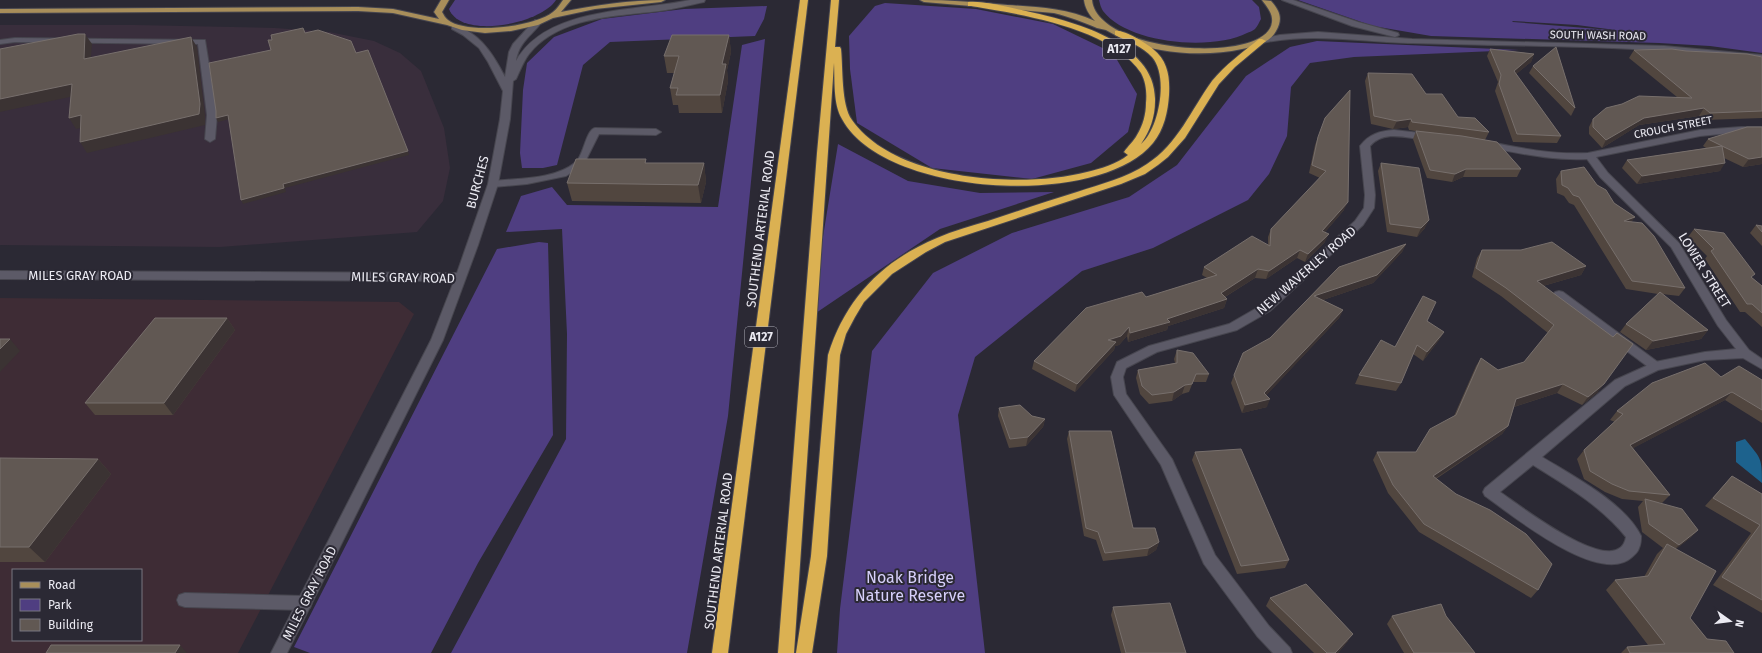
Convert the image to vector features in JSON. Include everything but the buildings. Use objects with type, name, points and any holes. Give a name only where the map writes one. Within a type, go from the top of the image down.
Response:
[{"type":"highway","name":"SOUTHEND ARTERIAL ROAD","points":[[720,653],[804,0]]},
{"type":"highway","name":"A127","points":[[786,653],[822,153],[835,0]]},
{"type":"highway","name":"A127","points":[[971,4],[1016,12],[1069,25],[1112,45],[1131,57],[1140,65],[1149,83],[1151,110],[1147,124],[1136,145],[1128,153],[1101,170]]},
{"type":"highway","name":"A127","points":[[834,22],[841,97],[846,119],[866,141],[879,150],[924,170],[941,175],[984,182],[1035,183],[1060,181],[1101,170],[1131,158],[1150,141],[1158,129],[1164,98],[1165,74],[1158,59],[1141,45],[1118,34]]},
{"type":"highway","points":[[804,653],[819,556],[834,355],[838,337],[860,298],[884,274],[919,251],[941,240],[1117,182],[1137,174],[1156,162],[1175,143],[1216,83],[1237,59],[1262,41]]},
{"type":"main road","points":[[445,0],[441,3],[439,11],[441,18],[447,23],[466,30],[489,31],[515,28],[538,22],[559,11],[567,0]]},
{"type":"main road","points":[[549,17],[595,7],[661,0]]},
{"type":"main road","points":[[924,0],[1054,11],[1076,16],[1146,44],[1184,50],[1222,50],[1262,41],[1269,36],[1276,23],[1275,10],[1266,0]]},
{"type":"main road","points":[[1088,0],[1090,9],[1098,20],[1118,34]]},
{"type":"main road","points":[[0,11],[358,9],[393,11],[447,23]]},
{"type":"street","points":[[507,91],[523,56],[540,40],[560,28],[602,15],[655,9],[701,0]]},
{"type":"street","name":"SOUTH WASH ROAD","points":[[1286,0],[1355,24],[1392,34],[1432,42]]},
{"type":"street","name":"BURCHES","points":[[461,277],[493,184],[506,119],[507,91],[513,52],[517,44],[538,22]]},
{"type":"street","name":"BURCHES","points":[[455,27],[473,36],[487,50],[507,91]]},
{"type":"street","name":"SOUTH WASH ROAD","points":[[1262,41],[1283,36],[1313,34],[1382,40],[1432,42],[1652,47],[1705,51],[1762,58]]},
{"type":"street","points":[[0,42],[15,40],[202,42],[212,115],[210,139]]},
{"type":"street","name":"CROUCH STREET","points":[[1591,157],[1599,153],[1686,135],[1720,130],[1762,130]]},
{"type":"street","points":[[493,184],[553,176],[571,169],[581,161],[596,131],[656,132]]},
{"type":"street","name":"NEW WAVERLEY ROAD","points":[[1284,653],[1263,631],[1209,559],[1167,463],[1120,395],[1117,378],[1121,365],[1153,349],[1233,327],[1266,308],[1359,223],[1369,208],[1370,195],[1365,146],[1369,139],[1380,135],[1394,133],[1437,137]]},
{"type":"street","points":[[1474,142],[1543,154],[1591,157]]},
{"type":"street","name":"LOWER STREET","points":[[1591,157],[1609,180],[1676,245],[1722,323],[1745,353],[1762,365]]},
{"type":"street","name":"MILES GRAY ROAD","points":[[0,275],[461,277],[437,340],[279,653]]},
{"type":"street","points":[[1559,295],[1655,366]]},
{"type":"street","points":[[1532,458],[1612,511],[1625,524],[1634,536],[1632,548],[1621,557],[1600,558],[1575,549],[1490,492],[1620,383],[1655,366],[1705,356],[1745,353]]},
{"type":"street","points":[[186,600],[304,603]]},
{"type":"shaded area","points":[[0,25],[135,25],[275,28],[329,32],[374,41],[400,53],[421,71],[444,128],[450,168],[443,201],[417,232],[220,247],[0,245]]},
{"type":"shaded area","points":[[0,298],[399,302],[414,314],[238,653],[0,653]]},
{"type":"green space","points":[[455,0],[556,0],[548,9],[519,22],[484,26],[469,24],[456,18],[449,9]]},
{"type":"green space","points":[[1099,0],[1252,0],[1259,7],[1261,19],[1254,30],[1232,39],[1193,43],[1171,41],[1150,37],[1131,31],[1115,22],[1103,11]]},
{"type":"green space","points":[[1298,0],[1762,0],[1762,53],[1710,46],[1659,43],[1431,36],[1373,26]],"holes":[[[1512,21],[1577,25],[1623,31]]]},
{"type":"green space","points":[[885,3],[976,9],[1053,24],[1113,53],[1137,94],[1128,132],[1091,163],[1032,179],[932,168],[857,123],[850,69],[849,36],[875,6]]},
{"type":"green space","points":[[767,6],[764,19],[755,36],[610,42],[583,65],[557,165],[543,168],[522,168],[520,153],[523,90],[527,63],[554,37],[602,19],[684,9]]},
{"type":"green space","points":[[765,39],[728,416],[687,653],[451,653],[566,439],[567,334],[562,229],[506,232],[521,196],[552,187],[567,205],[718,207],[742,45]]},
{"type":"green space","name":"Noak Bridge Nature Reserve","points":[[1317,41],[1519,50],[1354,57],[1310,63],[1291,87],[1287,136],[1269,174],[1248,200],[1153,248],[1082,271],[975,357],[958,415],[985,653],[837,653],[840,609],[872,351],[933,273],[1012,233],[1129,197],[1177,165],[1246,76],[1290,47]]},
{"type":"green space","points":[[838,144],[908,181],[980,193],[1054,192],[940,229],[810,317]]},
{"type":"green space","points":[[539,242],[548,243],[553,435],[478,563],[431,653],[310,653],[294,647],[497,249]]},
{"type":"water","points":[[1745,439],[1760,459],[1762,468],[1762,483],[1736,462],[1736,442]]}]
